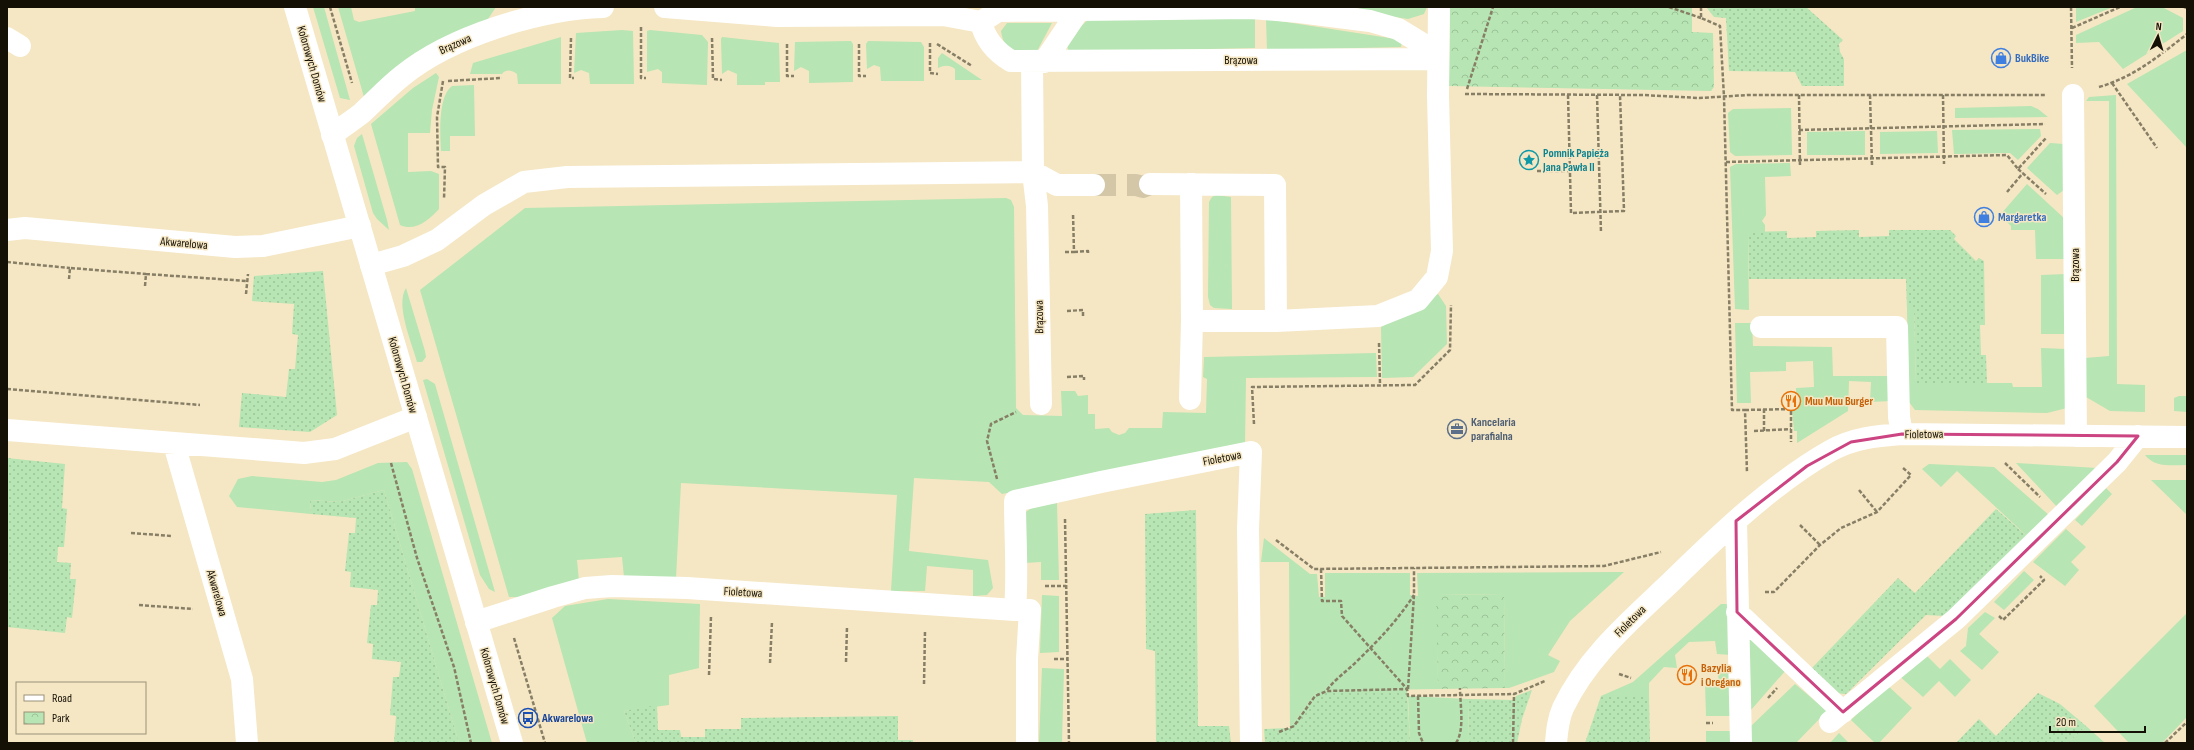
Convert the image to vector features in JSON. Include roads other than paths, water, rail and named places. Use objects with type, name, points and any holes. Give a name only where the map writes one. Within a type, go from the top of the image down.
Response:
[{"type":"street","name":"Kolorowych Domów","points":[[295,7],[512,743]]},
{"type":"street","name":"Brązowa","points":[[332,134],[361,113],[402,76],[435,54],[480,34],[506,17],[550,14],[603,7]]},
{"type":"street","points":[[665,7],[734,11],[777,16],[943,15],[980,22],[998,11],[1251,8],[1299,12],[1370,21],[1398,29],[1421,44],[1438,59]]},
{"type":"street","points":[[1192,321],[1276,321],[1378,316],[1418,300],[1435,282],[1439,271],[1442,243],[1438,96],[1439,7]]},
{"type":"street","points":[[1038,62],[1079,10]]},
{"type":"street","name":"Brązowa","points":[[980,22],[987,38],[1000,54],[1011,61],[1438,59]]},
{"type":"street","name":"Brązowa","points":[[1038,62],[1033,172],[1037,206],[1041,404]]},
{"type":"street","name":"Brązowa","points":[[2073,84],[2076,436]]},
{"type":"street","points":[[371,265],[404,256],[437,240],[484,205],[524,182],[567,177],[1033,172],[1057,185],[1094,185]]},
{"type":"street","points":[[1150,184],[1275,184],[1276,321]]},
{"type":"street","points":[[1190,399],[1192,321],[1191,184]]},
{"type":"street","name":"Akwarelowa","points":[[7,230],[25,228],[235,247],[263,246],[360,226]]},
{"type":"street","points":[[1762,327],[1897,327],[1899,417],[1902,434]]},
{"type":"street","points":[[7,430],[304,453],[335,449],[416,417]]},
{"type":"street","name":"Fioletowa","points":[[1556,743],[1557,728],[1563,709],[1586,671],[1624,627],[1712,542],[1736,521],[1765,497],[1830,451],[1851,442],[1871,436],[1902,434],[2187,437]]},
{"type":"street","points":[[1737,612],[1836,717],[1956,619],[2117,462],[2138,436]]},
{"type":"street","name":"Akwarelowa","points":[[174,444],[242,679],[247,743]]},
{"type":"street","name":"Fioletowa","points":[[1015,610],[1017,586],[1015,565],[1015,501],[1251,452],[1248,529],[1252,743]]},
{"type":"street","points":[[1736,521],[1741,743]]},
{"type":"street","name":"Fioletowa","points":[[476,622],[585,588],[643,586],[1030,610],[1027,658],[1027,743]]},
{"type":"tunnel","points":[[1094,185],[1136,185],[1143,187],[1150,184]]},
{"type":"place","name":"BukBike","points":[[2001,58]]},
{"type":"place","name":"Pomnik Papieża Jana Pawła II","points":[[1529,160]]},
{"type":"place","name":"Margaretka","points":[[1984,217]]},
{"type":"place","name":"Muu Muu Burger","points":[[1791,401]]},
{"type":"place","name":"Kancelaria parafialna","points":[[1457,429]]},
{"type":"place","name":"Bazylia i Oregano","points":[[1687,675]]},
{"type":"place","name":"Akwarelowa","points":[[528,718]]}]
